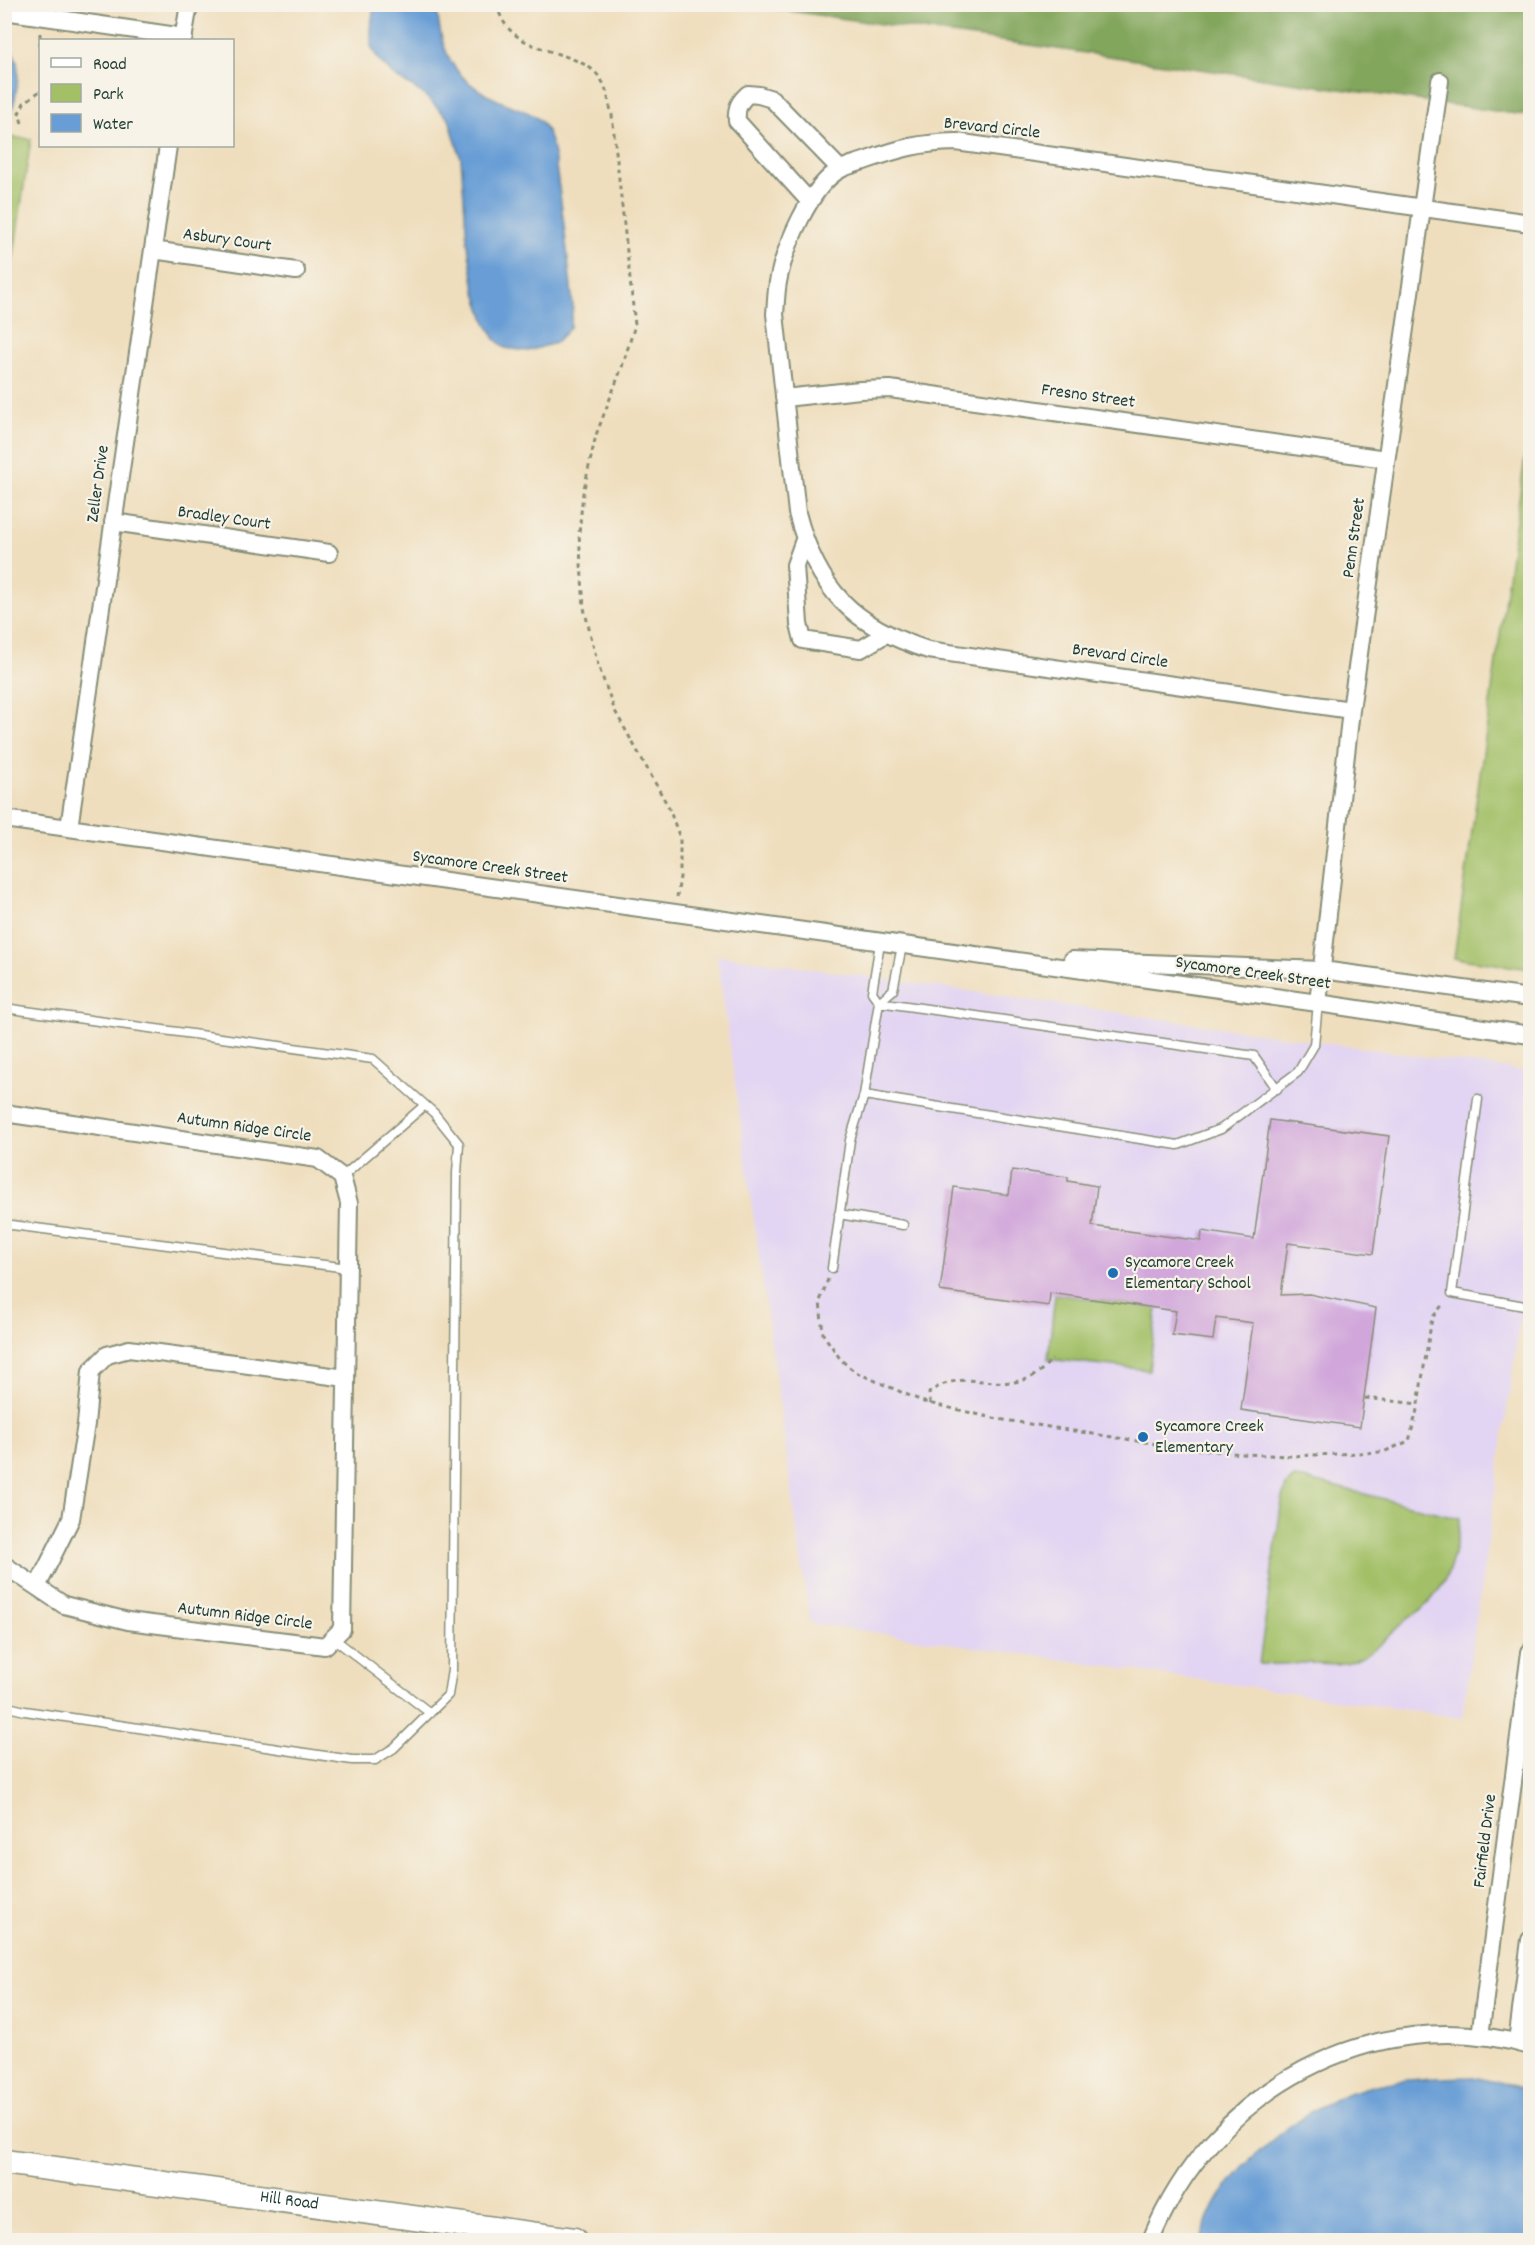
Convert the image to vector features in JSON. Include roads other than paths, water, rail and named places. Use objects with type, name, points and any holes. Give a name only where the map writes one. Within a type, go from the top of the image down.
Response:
[{"type":"main road","name":"Hill Road","points":[[4,2162],[574,2241]]},
{"type":"street","points":[[4,11],[184,39],[189,4]]},
{"type":"street","name":"Penn Street","points":[[1318,1002],[1351,710],[1440,81]]},
{"type":"street","points":[[810,202],[737,121],[736,110],[741,100],[748,94],[772,99],[840,169]]},
{"type":"street","name":"Brevard Circle","points":[[1351,710],[928,650],[899,641],[874,628],[850,610],[831,589],[816,566],[804,540],[797,513],[775,314],[777,284],[784,259],[810,202],[821,186],[840,169],[900,148],[928,143],[956,142],[1530,223]]},
{"type":"street","name":"Zeller Drive","points":[[69,828],[168,147]]},
{"type":"street","name":"Asbury Court","points":[[153,250],[296,271]]},
{"type":"street","name":"Fresno Street","points":[[784,398],[890,389],[1386,459]]},
{"type":"street","name":"Bradley Court","points":[[113,522],[329,554]]},
{"type":"street","points":[[804,540],[795,565],[799,624],[803,640],[861,649],[886,634]]},
{"type":"street","name":"Sycamore Creek Street","points":[[4,819],[880,943],[1318,1002],[1530,1035]]},
{"type":"street","name":"Sycamore Creek Street","points":[[970,955],[1322,970],[1530,998]]},
{"type":"street","name":"Autumn Ridge Circle","points":[[4,1113],[318,1159],[342,1177],[349,1203],[342,1629],[325,1646],[128,1621],[64,1605],[4,1565]]},
{"type":"street","points":[[38,1587],[71,1519],[86,1424],[91,1371],[107,1355],[129,1349],[346,1378]]},
{"type":"street","name":"Fairfield Drive","points":[[1480,2036],[1530,1652]]},
{"type":"street","points":[[1151,2241],[1168,2204],[1188,2170],[1212,2140],[1239,2113],[1270,2089],[1303,2069],[1370,2044],[1408,2037],[1441,2034],[1480,2036],[1524,2044],[1530,1940]]},
{"type":"lane","points":[[880,943],[872,992],[879,1002],[1254,1056],[1277,1089]]},
{"type":"lane","points":[[832,1268],[850,1140],[864,1095],[879,1002],[893,990],[902,946]]},
{"type":"lane","points":[[864,1095],[1178,1145],[1221,1129],[1298,1072],[1314,1045],[1318,1002]]},
{"type":"lane","points":[[4,1008],[373,1059],[425,1105],[459,1144],[452,1670],[448,1695],[394,1748],[375,1760],[352,1760],[4,1706]]},
{"type":"lane","points":[[1478,1099],[1452,1293],[1530,1307]]},
{"type":"lane","points":[[342,1177],[425,1105]]},
{"type":"lane","points":[[839,1214],[903,1225]]},
{"type":"lane","points":[[4,1224],[348,1268]]},
{"type":"lane","points":[[333,1638],[430,1713]]},
{"type":"water","points":[[374,5],[437,5],[442,41],[455,68],[477,89],[535,116],[546,129],[556,166],[573,307],[570,328],[555,343],[528,351],[505,348],[495,339],[486,323],[475,290],[467,240],[461,159],[449,119],[422,93],[393,75],[378,59],[371,46]]},
{"type":"water","points":[[5,47],[12,52],[17,61],[18,73],[15,100],[5,133]]},
{"type":"water","points":[[1473,2077],[1530,2089],[1530,2240],[1200,2240],[1215,2205],[1235,2177],[1270,2142],[1310,2113],[1354,2091],[1376,2085],[1412,2080]]},
{"type":"place","name":"Sycamore Creek Elementary School","points":[[1113,1273]]},
{"type":"place","name":"Sycamore Creek Elementary","points":[[1143,1437]]}]
